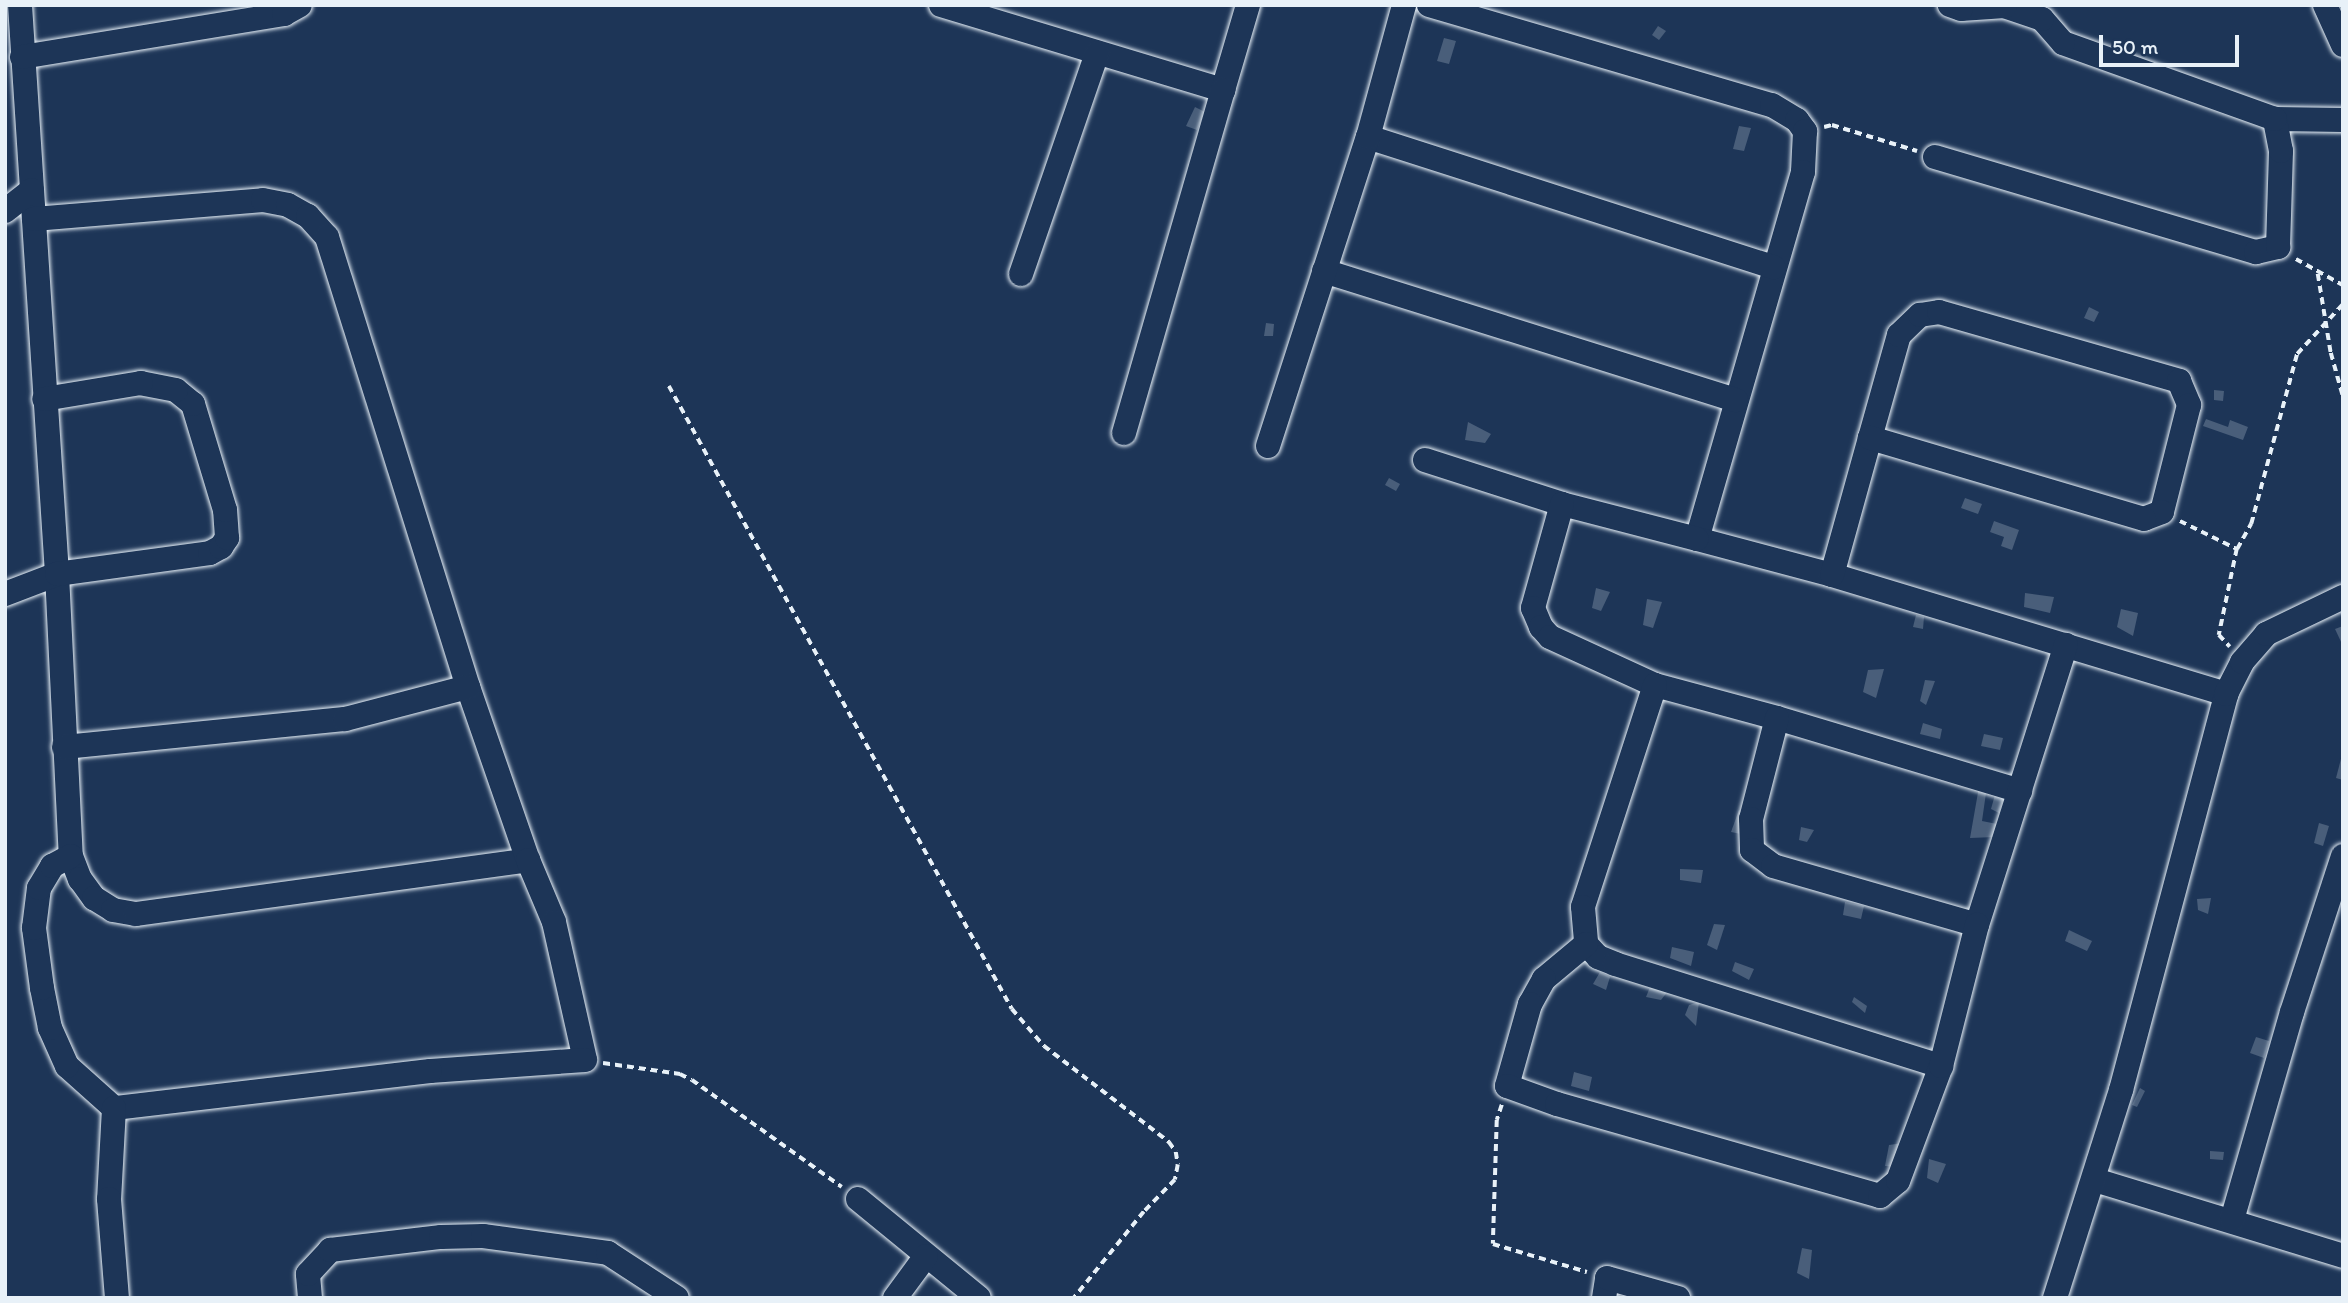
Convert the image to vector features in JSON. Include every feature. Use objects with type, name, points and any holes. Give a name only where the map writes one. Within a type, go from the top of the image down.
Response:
[{"type":"street","points":[[20,5],[57,574],[71,856],[80,879],[94,898],[113,910],[136,914],[528,860]]},
{"type":"street","points":[[22,57],[284,14],[300,5]]},
{"type":"street","points":[[941,5],[1223,90]]},
{"type":"street","points":[[1124,433],[1248,5]]},
{"type":"street","points":[[1268,446],[1368,137],[1404,5]]},
{"type":"street","points":[[1429,5],[1772,105],[1797,120],[1805,131],[1803,173],[1697,539]]},
{"type":"street","points":[[1950,5],[1961,9],[2005,6],[2017,10],[2042,19],[2063,43],[2276,119],[2343,120]]},
{"type":"street","points":[[2325,5],[2343,46]]},
{"type":"street","points":[[1020,274],[1097,53]]},
{"type":"street","points":[[1935,157],[2256,252],[2278,247],[2281,151],[2276,119]]},
{"type":"street","points":[[1368,137],[1774,267]]},
{"type":"street","points":[[5,211],[32,190]]},
{"type":"street","points":[[34,219],[263,200],[288,205],[308,216],[327,237],[468,687],[528,860],[554,922],[585,1060],[430,1071],[114,1108],[67,1066],[50,1028],[42,988],[34,928],[39,888],[52,866],[71,856]]},
{"type":"street","points":[[1324,271],[1737,400]]},
{"type":"street","points":[[1832,576],[1870,438],[1899,335],[1920,316],[1939,312],[2179,381],[2189,405],[2162,512],[2144,519],[1870,438]]},
{"type":"street","points":[[5,594],[57,574],[210,553],[221,547],[227,538],[229,525],[193,404],[176,390],[141,383],[44,399]]},
{"type":"street","points":[[1425,460],[1562,504],[1832,576],[2227,694]]},
{"type":"street","points":[[1562,504],[1535,599],[1535,616],[1550,637],[1655,685],[1777,718],[2020,791]]},
{"type":"street","points":[[2055,1298],[2095,1180],[2227,694],[2242,662],[2266,634],[2343,597]]},
{"type":"street","points":[[1586,944],[1544,979],[1530,1004],[1507,1086],[1556,1104],[1881,1196],[1898,1181],[1941,1066],[1977,925],[2066,645]]},
{"type":"street","points":[[1655,685],[1583,907],[1586,944],[1598,957],[1615,964],[1941,1066]]},
{"type":"street","points":[[64,747],[345,719],[468,687]]},
{"type":"street","points":[[1777,718],[1751,819],[1752,850],[1773,866],[1977,925]]},
{"type":"street","points":[[2232,1220],[2292,1012],[2343,856]]},
{"type":"street","points":[[114,1108],[109,1199],[117,1298]]},
{"type":"street","points":[[2095,1180],[2343,1256]]},
{"type":"street","points":[[858,1199],[979,1298]]},
{"type":"street","points":[[310,1298],[308,1274],[330,1250],[441,1237],[483,1236],[608,1253],[677,1298]]},
{"type":"street","points":[[895,1298],[926,1256]]},
{"type":"street","points":[[1605,1288],[1678,1298]]},
{"type":"path","points":[[1805,131],[1832,125],[1935,157]]},
{"type":"path","points":[[2278,247],[2318,274],[2343,285]]},
{"type":"path","points":[[2318,274],[2343,396]]},
{"type":"path","points":[[2242,662],[2219,635],[2236,548],[2251,524],[2297,354],[2306,341],[2327,325],[2343,304]]},
{"type":"path","points":[[669,386],[1012,1009],[1044,1046],[1169,1142],[1176,1152],[1178,1165],[1175,1180],[1144,1212],[1074,1298]]},
{"type":"path","points":[[2162,512],[2236,548]]},
{"type":"path","points":[[585,1060],[680,1074],[858,1199]]},
{"type":"path","points":[[1507,1086],[1497,1120],[1493,1244],[1605,1288]]},
{"type":"building","points":[[1658,26],[1666,31],[1659,40],[1652,35]]},
{"type":"building","points":[[1444,38],[1456,41],[1449,64],[1437,61]]},
{"type":"building","points":[[1195,107],[1205,112],[1197,130],[1186,126]]},
{"type":"building","points":[[1739,126],[1751,128],[1744,151],[1733,149]]},
{"type":"building","points":[[2089,307],[2099,312],[2094,322],[2084,318]]},
{"type":"building","points":[[1266,323],[1274,324],[1273,336],[1264,336]]},
{"type":"building","points":[[2214,390],[2224,391],[2223,401],[2214,400]]},
{"type":"building","points":[[2206,419],[2228,427],[2230,420],[2248,427],[2243,440],[2203,426]]},
{"type":"building","points":[[1468,422],[1491,434],[1485,443],[1465,440]]},
{"type":"building","points":[[1389,478],[1400,484],[1396,491],[1385,485]]},
{"type":"building","points":[[1965,498],[1982,504],[1978,514],[1961,508]]},
{"type":"building","points":[[1994,521],[2019,530],[2012,550],[2001,546],[2004,537],[1990,532]]},
{"type":"building","points":[[1596,588],[1610,592],[1601,611],[1592,608]]},
{"type":"building","points":[[2025,593],[2054,597],[2050,613],[2024,607]]},
{"type":"building","points":[[1647,599],[1662,602],[1653,628],[1643,625]]},
{"type":"building","points":[[2121,609],[2138,613],[2133,636],[2117,627]]},
{"type":"building","points":[[1916,615],[1924,617],[1923,629],[1913,627]]},
{"type":"building","points":[[2343,626],[2343,646],[2335,629]]},
{"type":"building","points":[[1884,669],[1876,698],[1863,692],[1868,670]]},
{"type":"building","points":[[1925,680],[1935,681],[1926,705],[1920,701]]},
{"type":"building","points":[[1923,723],[1942,729],[1940,739],[1920,734]]},
{"type":"building","points":[[1984,734],[2003,738],[2000,750],[1981,746]]},
{"type":"building","points":[[2343,755],[2343,780],[2336,778]]},
{"type":"building","points":[[1980,781],[1987,786],[1982,821],[1997,824],[1995,837],[1970,838]]},
{"type":"building","points":[[1996,791],[2005,793],[1999,813],[1991,809]]},
{"type":"building","points":[[1739,810],[1746,814],[1741,834],[1731,832]]},
{"type":"building","points":[[2319,823],[2329,826],[2323,846],[2314,843]]},
{"type":"building","points":[[1801,827],[1814,830],[1807,842],[1799,840]]},
{"type":"building","points":[[1680,869],[1703,870],[1701,883],[1680,880]]},
{"type":"building","points":[[2211,898],[2208,914],[2198,910],[2197,899]]},
{"type":"building","points":[[1845,902],[1864,906],[1861,919],[1843,915]]},
{"type":"building","points":[[1714,924],[1725,925],[1717,950],[1707,945]]},
{"type":"building","points":[[2069,930],[2092,941],[2087,951],[2065,941]]},
{"type":"building","points":[[1672,947],[1694,952],[1691,966],[1670,958]]},
{"type":"building","points":[[1735,962],[1754,969],[1749,980],[1732,971]]},
{"type":"building","points":[[1600,972],[1610,977],[1606,990],[1593,984]]},
{"type":"building","points":[[1650,987],[1668,991],[1661,1000],[1646,997]]},
{"type":"building","points":[[1854,997],[1867,1006],[1865,1013],[1852,1002]]},
{"type":"building","points":[[1699,1002],[1696,1026],[1685,1015],[1689,1005]]},
{"type":"building","points":[[2256,1037],[2269,1041],[2264,1058],[2250,1053]]},
{"type":"building","points":[[1574,1072],[1592,1077],[1589,1091],[1571,1086]]},
{"type":"building","points":[[2140,1088],[2145,1091],[2137,1107],[2132,1105]]},
{"type":"building","points":[[1903,1143],[1896,1167],[1885,1166],[1889,1145]]},
{"type":"building","points":[[2210,1151],[2224,1152],[2223,1160],[2210,1159]]},
{"type":"building","points":[[1929,1159],[1946,1164],[1938,1183],[1927,1178]]},
{"type":"building","points":[[1802,1248],[1812,1250],[1809,1279],[1797,1273]]}]
